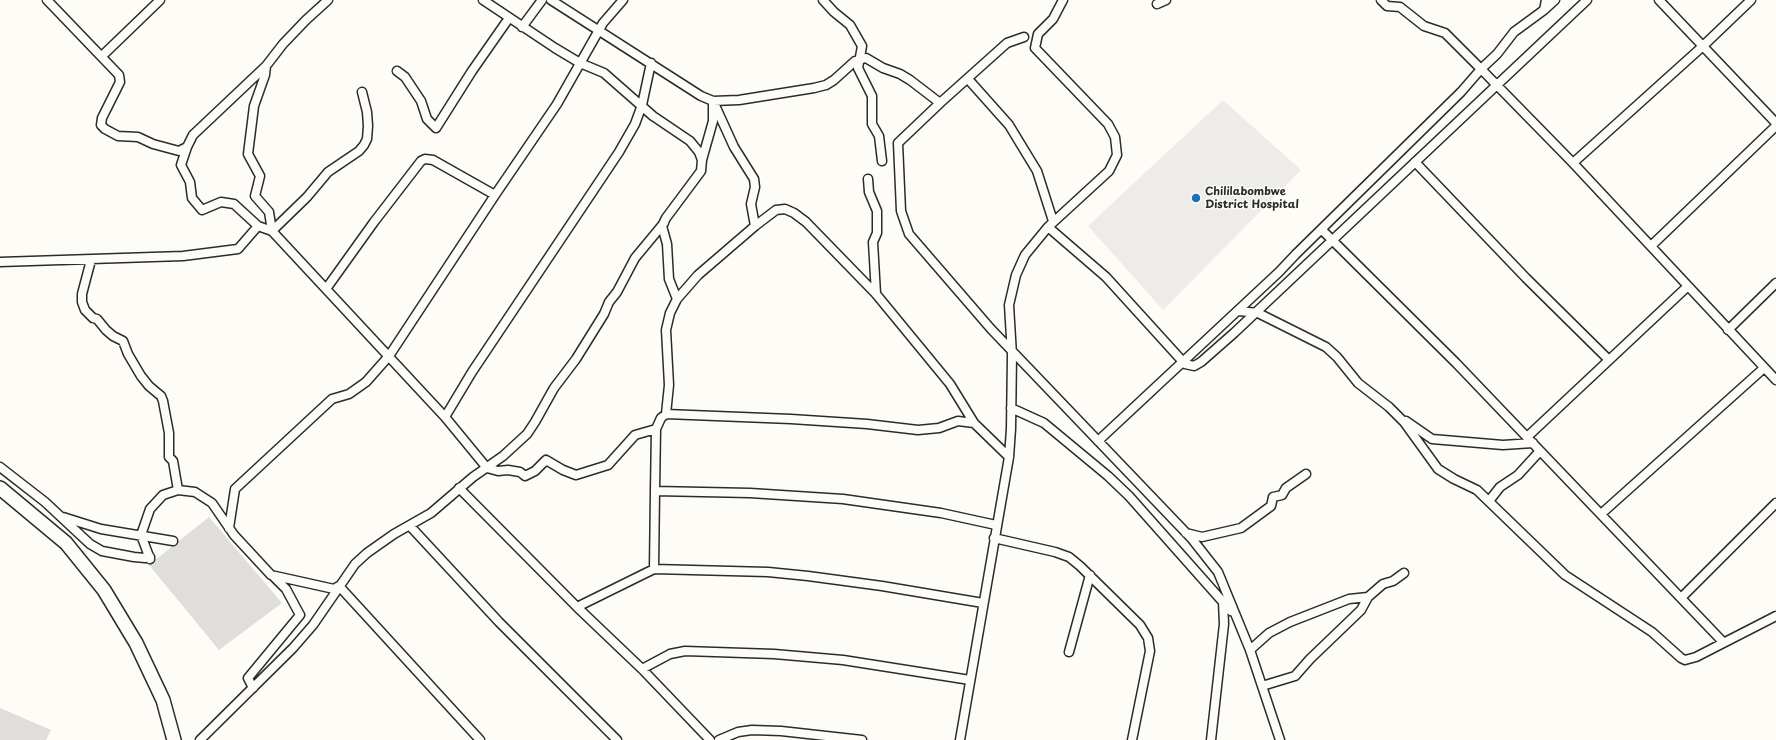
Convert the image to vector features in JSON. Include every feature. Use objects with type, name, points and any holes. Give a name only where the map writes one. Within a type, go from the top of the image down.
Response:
[{"type":"highway","points":[[0,488],[66,543],[104,590],[136,643],[163,700],[174,740]]},
{"type":"street","points":[[47,0],[119,75],[120,78],[115,94],[102,118],[101,125],[118,136],[138,137],[153,144],[178,151],[187,147]]},
{"type":"street","points":[[102,56],[160,0]]},
{"type":"street","points":[[328,0],[283,44],[266,66],[193,135],[181,165],[190,182],[192,198],[202,210],[221,202],[234,204],[258,226],[272,232],[445,417],[487,468],[498,471],[508,470],[520,472],[525,476],[535,471],[546,460],[563,470],[576,475],[608,464],[635,435],[656,429]]},
{"type":"street","points":[[522,27],[542,0]]},
{"type":"street","points":[[550,0],[598,32],[651,63],[701,96],[713,101],[738,100],[826,85],[834,80],[855,61],[860,59],[870,59],[891,72],[900,74],[940,103]]},
{"type":"street","points":[[229,528],[235,489],[332,399],[349,394],[366,382],[389,356],[557,104],[603,23],[623,0]]},
{"type":"street","points":[[822,0],[850,25],[862,46],[858,68],[872,96],[872,124],[880,141],[882,161]]},
{"type":"street","points":[[960,740],[996,525],[1009,457],[1012,350],[1009,305],[1016,276],[1025,255],[1050,224],[1080,199],[1109,171],[1117,154],[1115,137],[1108,124],[1035,48],[1038,34],[1053,19],[1063,0]]},
{"type":"street","points":[[1157,4],[1166,0]]},
{"type":"street","points":[[1381,0],[1387,6],[1400,7],[1424,26],[1445,33],[1573,163],[1776,380]]},
{"type":"street","points":[[1544,10],[1546,0]]},
{"type":"street","points":[[1098,441],[1239,311],[1322,230],[1461,92],[1514,32],[1555,0]]},
{"type":"street","points":[[968,80],[1009,125],[1037,171],[1050,224],[1106,277],[1183,362],[1194,366],[1201,362],[1256,313],[1587,0]]},
{"type":"street","points":[[1651,246],[1776,124],[1659,0]]},
{"type":"street","points":[[1573,163],[1703,46],[1751,0]]},
{"type":"street","points":[[486,1],[522,27],[580,63],[604,73],[653,116],[690,141],[699,152],[702,160]]},
{"type":"street","points":[[397,71],[405,77],[421,101],[427,119],[436,128],[509,18]]},
{"type":"street","points":[[1024,37],[1008,43],[968,80],[940,103],[898,143],[901,211],[909,234],[991,329],[1186,533],[1218,572],[1250,650],[1280,740]]},
{"type":"street","points":[[445,417],[477,366],[619,152],[635,124],[642,105],[651,63]]},
{"type":"street","points":[[266,66],[254,106],[248,154],[260,176],[255,196],[269,212],[272,232]]},
{"type":"street","points":[[272,232],[307,197],[328,172],[359,151],[368,139],[367,112],[362,92]]},
{"type":"street","points":[[200,740],[308,631],[355,564],[367,552],[431,512],[459,488],[518,444],[536,422],[547,398],[576,359],[604,314],[609,302],[617,292],[635,258],[664,223],[701,171],[702,160],[713,121],[713,101]]},
{"type":"street","points":[[713,101],[734,147],[754,179],[755,187],[751,204],[755,226]]},
{"type":"street","points":[[326,289],[421,161],[425,159],[432,160],[495,195]]},
{"type":"street","points":[[1416,162],[1526,278],[1609,360]]},
{"type":"street","points":[[868,179],[869,192],[877,211],[877,233],[873,242],[876,294]]},
{"type":"street","points":[[666,414],[668,385],[666,330],[670,313],[677,300],[698,275],[755,226],[776,210],[785,209],[794,213],[806,222],[876,294],[950,384],[974,423],[1009,457]]},
{"type":"street","points":[[664,223],[662,230],[667,244],[668,271],[677,300]]},
{"type":"street","points":[[0,262],[183,256],[238,248],[258,226]]},
{"type":"street","points":[[1322,230],[1450,357],[1723,642]]},
{"type":"street","points":[[91,260],[90,268],[85,277],[82,302],[88,314],[97,319],[106,330],[123,341],[132,362],[141,376],[149,386],[161,396],[169,433],[169,457],[173,461],[178,490]]},
{"type":"street","points":[[1728,330],[1776,283]]},
{"type":"street","points":[[1527,437],[1688,286]]},
{"type":"street","points":[[1239,311],[1256,313],[1326,347],[1337,357],[1358,383],[1395,413],[1432,439],[1503,445],[1533,443]]},
{"type":"street","points":[[1601,514],[1764,368]]},
{"type":"street","points":[[1011,408],[1044,423],[1108,476],[1129,496],[1236,616]]},
{"type":"street","points":[[1395,413],[1404,422],[1438,469],[1454,479],[1477,490],[1565,575],[1652,632],[1681,658],[1685,660],[1696,657],[1776,616]]},
{"type":"street","points":[[654,569],[656,429],[661,418],[666,414],[791,418],[918,430],[939,428],[958,421],[974,423]]},
{"type":"street","points":[[1489,500],[1500,487],[1518,475],[1540,451]]},
{"type":"street","points":[[0,467],[61,516],[90,544],[102,551],[134,557],[150,558],[141,535],[150,509],[163,495],[178,490],[196,492],[212,503],[229,528],[271,575],[286,589],[300,615],[248,678],[253,688]]},
{"type":"street","points":[[1186,533],[1202,537],[1241,528],[1271,506],[1273,497],[1282,495],[1286,488],[1306,474]]},
{"type":"street","points":[[459,488],[577,608],[642,669],[710,740]]},
{"type":"street","points":[[655,491],[757,493],[843,499],[942,513],[996,525]]},
{"type":"street","points":[[1681,598],[1776,503]]},
{"type":"street","points":[[61,516],[101,529],[173,541]]},
{"type":"street","points":[[410,526],[499,622],[617,740]]},
{"type":"street","points":[[994,538],[1055,552],[1069,557],[1090,575],[1140,625],[1148,638],[1150,651],[1132,740]]},
{"type":"street","points":[[577,608],[654,569],[768,572],[808,576],[983,603]]},
{"type":"street","points":[[1262,686],[1295,676],[1310,659],[1361,610],[1368,597],[1383,584],[1393,581],[1404,573]]},
{"type":"street","points":[[271,575],[334,589],[340,586]]},
{"type":"street","points":[[1069,652],[1090,575]]},
{"type":"street","points":[[340,586],[480,740]]},
{"type":"street","points":[[1250,650],[1269,633],[1290,622],[1349,599],[1368,597]]},
{"type":"street","points":[[1210,740],[1224,624],[1223,602]]},
{"type":"street","points":[[642,669],[670,654],[685,651],[774,654],[843,660],[970,680]]},
{"type":"street","points":[[719,740],[738,732],[752,730],[781,731],[862,740]]},
{"type":"shaded area","name":"Chililabombwe District Hospital","points":[[1223,100],[1301,170],[1163,310],[1088,226]]},
{"type":"shaded area","points":[[209,517],[282,603],[219,650],[149,565]]},
{"type":"shaded area","points":[[0,708],[51,730],[46,740],[0,740]]},
{"type":"place","name":"Chililabombwe District Hospital","points":[[1196,198]]}]
